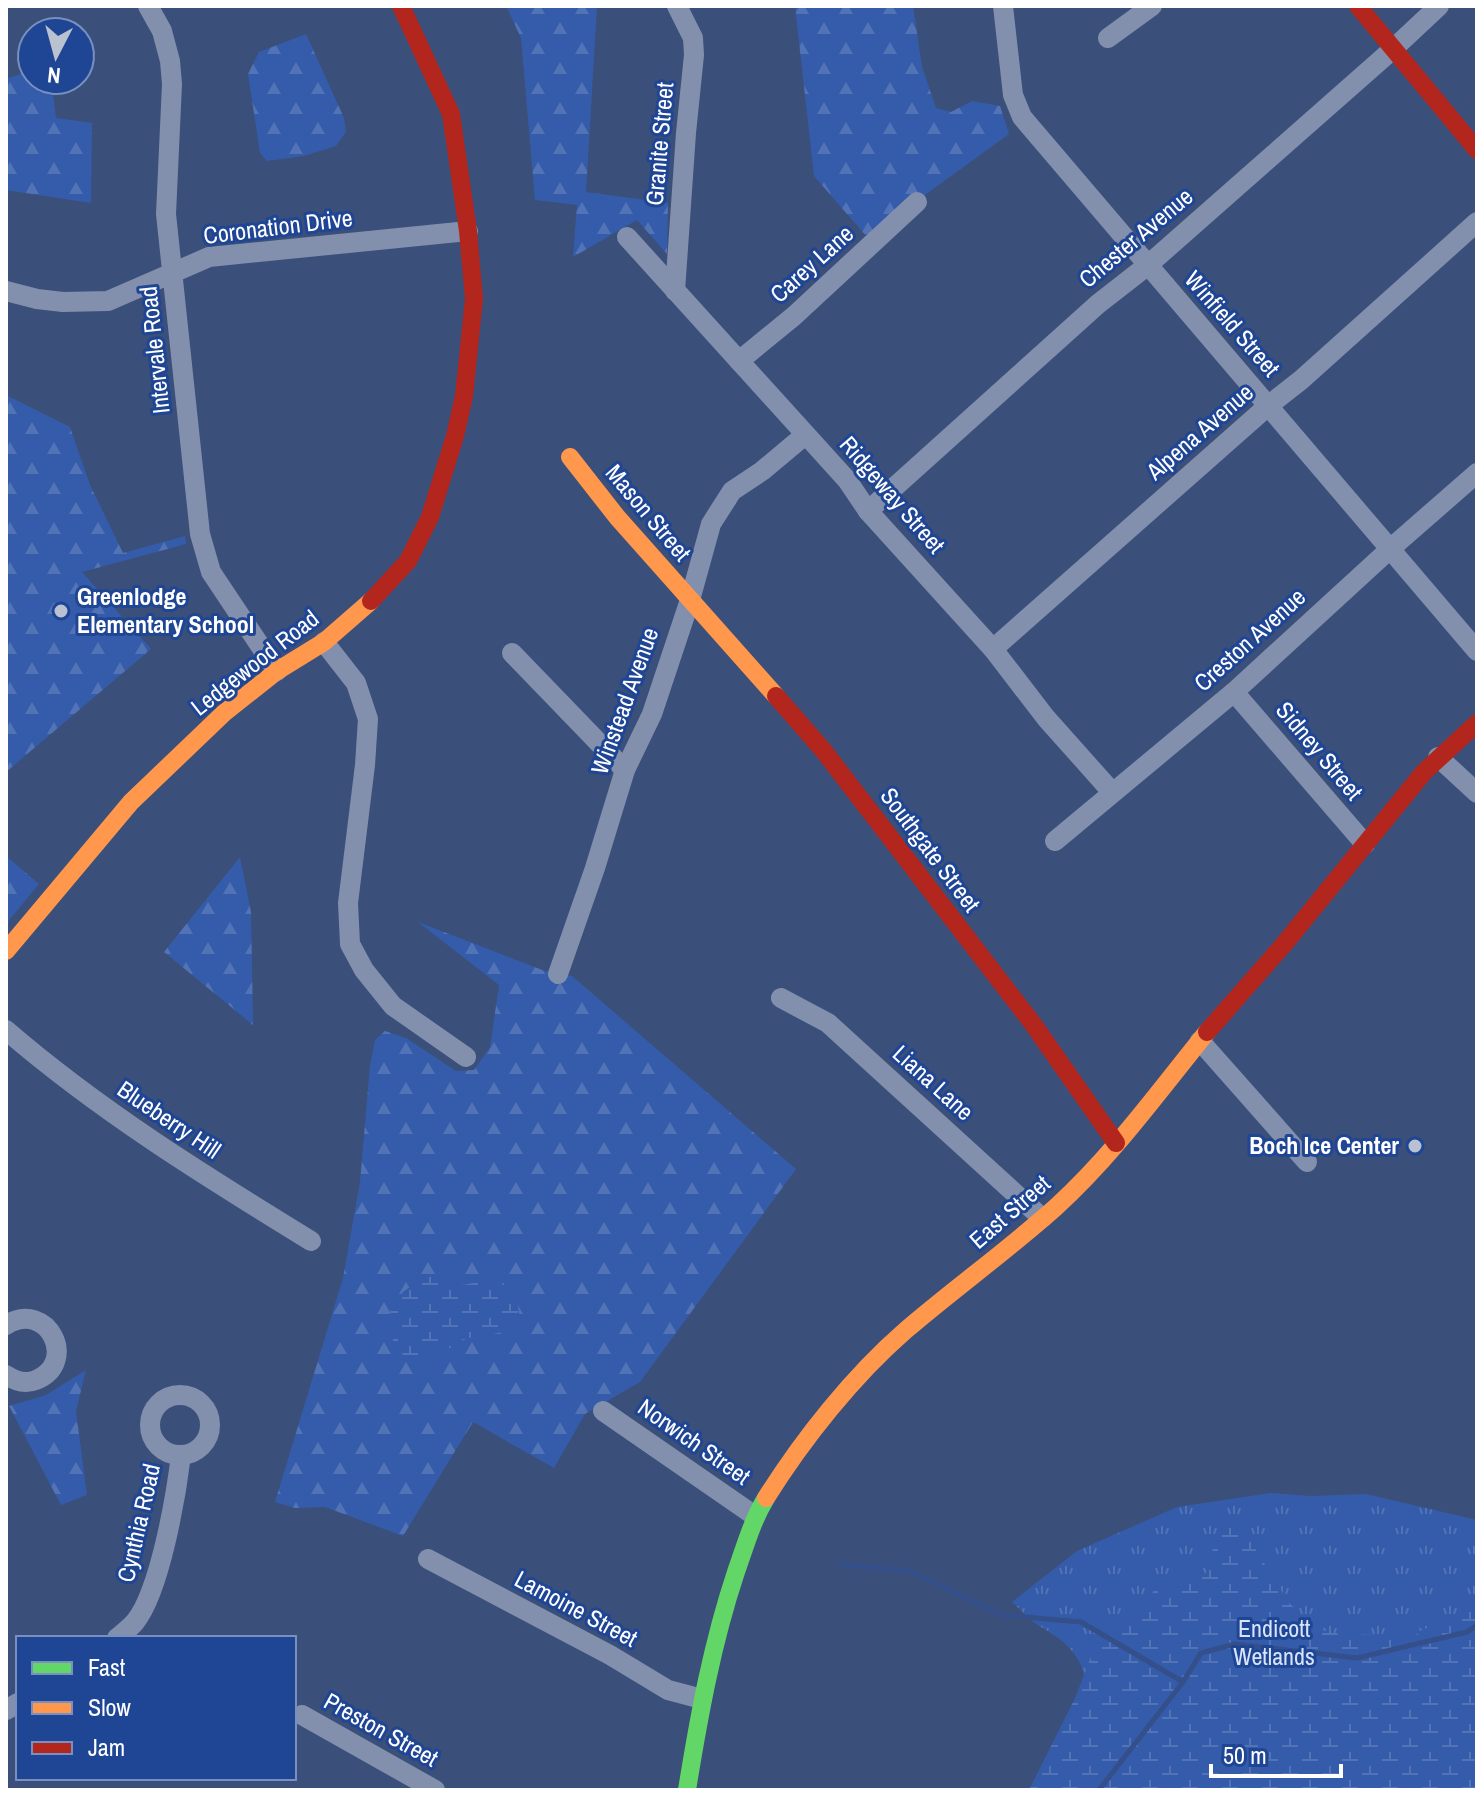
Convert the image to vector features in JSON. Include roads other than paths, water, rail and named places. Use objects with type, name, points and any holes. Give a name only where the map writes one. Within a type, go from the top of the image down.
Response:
[{"type":"street","name":"Ledgewood Road","points":[[6,951],[131,802],[224,713],[277,671],[324,642],[371,601],[408,561],[430,517],[464,396],[474,299],[468,231],[451,114],[401,6]]},
{"type":"street","name":"Granite Street","points":[[675,291],[694,55],[693,38],[677,6]]},
{"type":"street","name":"Winfield Street","points":[[1003,6],[1013,95],[1022,117],[1477,651]]},
{"type":"street","points":[[1108,38],[1152,6]]},
{"type":"street","points":[[1358,6],[1477,150]]},
{"type":"street","name":"Chester Avenue","points":[[868,511],[1098,304],[1148,265],[1439,6]]},
{"type":"street","name":"Intervale Road","points":[[156,9],[170,61],[172,84],[166,214],[200,534],[211,572],[277,671]]},
{"type":"street","name":"Carey Lane","points":[[739,361],[794,316],[917,202]]},
{"type":"street","name":"Alpena Avenue","points":[[993,649],[1477,222]]},
{"type":"street","name":"Coronation Drive","points":[[6,291],[63,302],[108,301],[209,257],[468,231]]},
{"type":"street","name":"Ridgeway Street","points":[[627,237],[847,480],[868,511],[993,649],[1046,718],[1112,792]]},
{"type":"street","name":"Winstead Avenue","points":[[558,974],[625,770],[652,714],[690,600],[711,524],[732,491],[805,435]]},
{"type":"street","name":"Mason Street","points":[[570,457],[617,517],[690,600]]},
{"type":"street","name":"Creston Avenue","points":[[1055,841],[1234,692],[1477,473]]},
{"type":"street","name":"Southgate Street","points":[[690,600],[823,750],[1033,1024],[1116,1143]]},
{"type":"street","points":[[324,642],[356,683],[368,719],[348,903],[350,944],[364,970],[393,1006],[466,1057]]},
{"type":"street","points":[[512,653],[625,770]]},
{"type":"street","name":"Sidney Street","points":[[1234,692],[1365,844]]},
{"type":"street","name":"East Street","points":[[687,1790],[702,1699],[721,1617],[755,1516],[790,1460],[836,1403],[904,1332],[1042,1218],[1116,1143],[1438,757],[1477,723]]},
{"type":"street","points":[[1438,757],[1477,793]]},
{"type":"street","name":"Liana Lane","points":[[781,998],[828,1023],[1042,1218]]},
{"type":"street","name":"Blueberry Hill","points":[[6,1030],[51,1069],[173,1157],[311,1241]]},
{"type":"street","points":[[1200,1041],[1307,1162]]},
{"type":"street","points":[[6,1325],[19,1319],[39,1322],[53,1335],[57,1354],[49,1372],[41,1378],[22,1382],[6,1375]]},
{"type":"street","name":"Norwich Street","points":[[603,1411],[755,1516]]},
{"type":"street","name":"Cynthia Road","points":[[119,1636],[135,1622],[148,1600],[175,1502],[181,1455]]},
{"type":"street","name":"Lamoine Street","points":[[428,1559],[610,1655],[668,1690],[702,1699]]},
{"type":"street","name":"Preston Street","points":[[302,1715],[435,1790]]},
{"type":"waterway","points":[[839,1564],[910,1571],[1002,1615],[1081,1622],[1183,1682],[1099,1790]]},
{"type":"waterway","points":[[1183,1682],[1201,1653],[1235,1644],[1357,1658],[1467,1632],[1477,1625]]},
{"type":"place","name":"Greenlodge Elementary School","points":[[61,611]]},
{"type":"place","name":"Boch Ice Center","points":[[1415,1146]]},
{"type":"park label","name":"Endicott Wetlands","points":[[1274,1643]]}]
